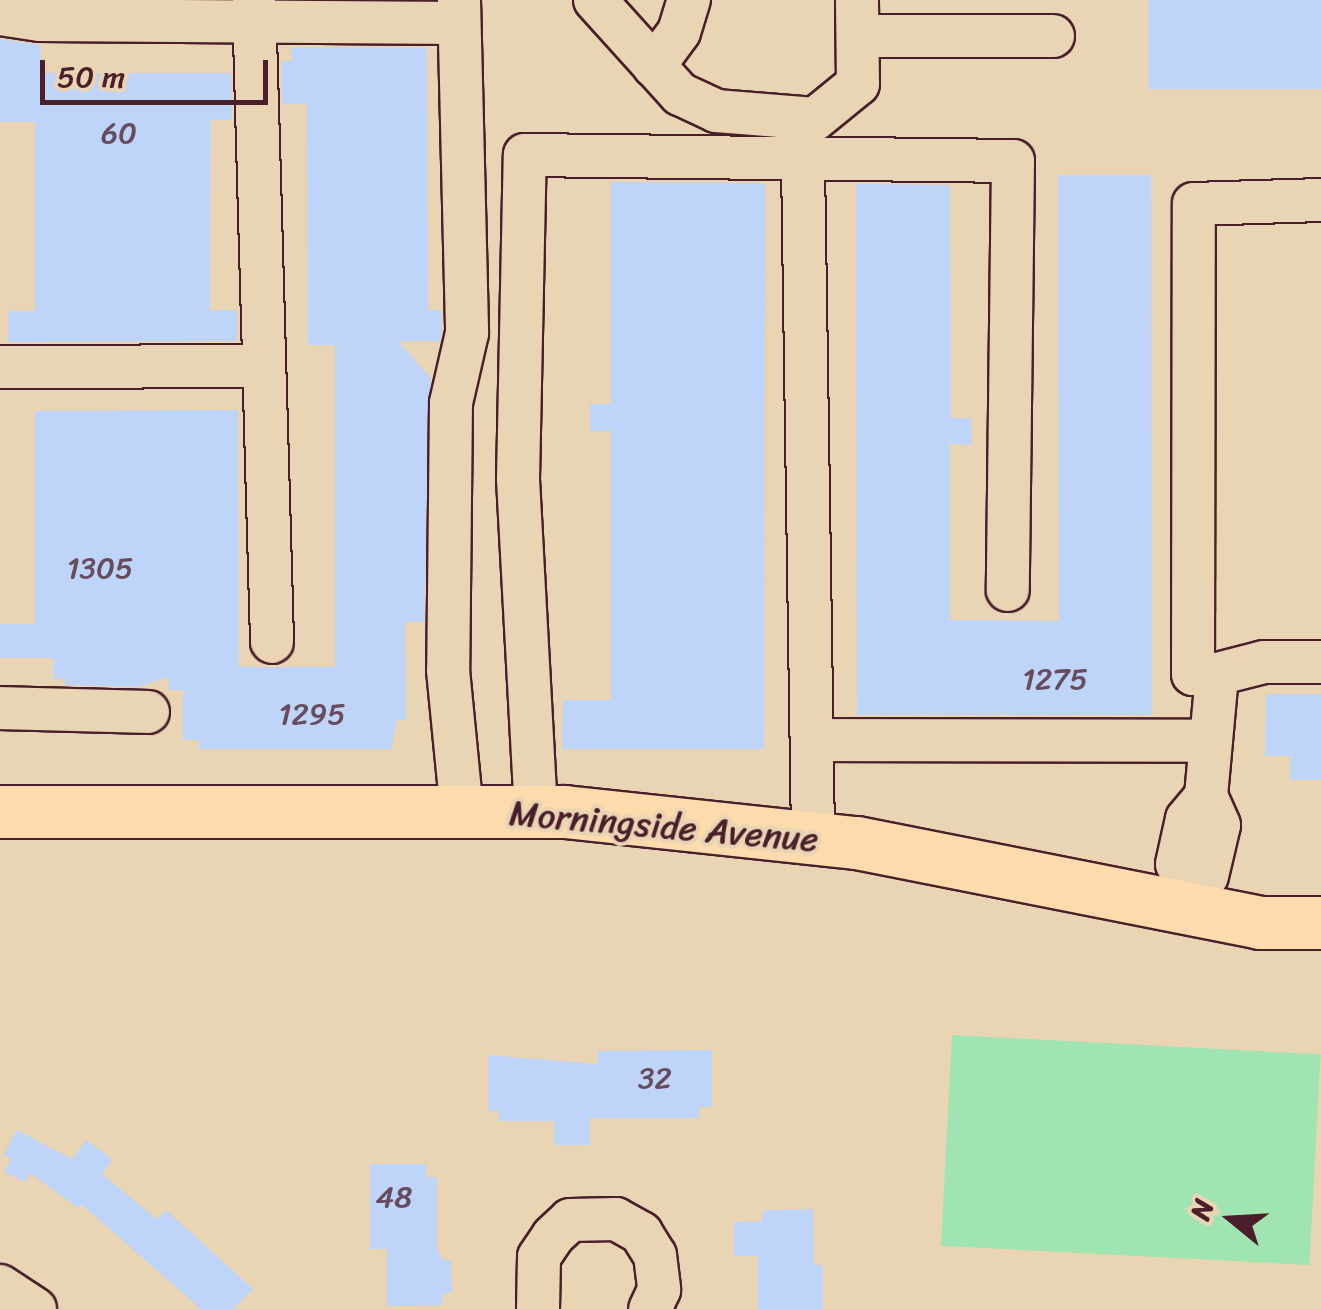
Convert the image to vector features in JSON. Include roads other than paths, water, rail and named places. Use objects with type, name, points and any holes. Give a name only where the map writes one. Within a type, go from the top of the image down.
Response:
[{"type":"main road","name":"Morningside Avenue","points":[[0,812],[536,812],[813,838],[1185,897],[1260,923],[1321,923]]},
{"type":"street","points":[[595,0],[680,94],[716,111],[815,119],[858,84],[857,18],[1054,36]]},
{"type":"street","points":[[654,66],[679,32],[690,0]]},
{"type":"street","points":[[254,11],[272,642]]},
{"type":"street","points":[[0,14],[458,12],[466,333],[450,403],[448,670],[462,812]]},
{"type":"street","points":[[536,812],[518,479],[526,155],[803,162],[1013,161],[1008,590]]},
{"type":"street","points":[[803,162],[813,838]]},
{"type":"street","points":[[1321,200],[1194,204],[1193,674],[1216,674],[1264,662],[1321,662]]},
{"type":"street","points":[[0,367],[264,366]]},
{"type":"street","points":[[1185,897],[1207,876],[1219,825],[1206,796],[1216,674]]},
{"type":"street","points":[[0,708],[148,712]]},
{"type":"street","points":[[813,740],[1210,740]]},
{"type":"street","points":[[538,1309],[539,1257],[553,1236],[570,1220],[616,1219],[641,1232],[655,1255],[659,1290],[650,1309]]},
{"type":"street","points":[[0,1286],[35,1309]]}]
